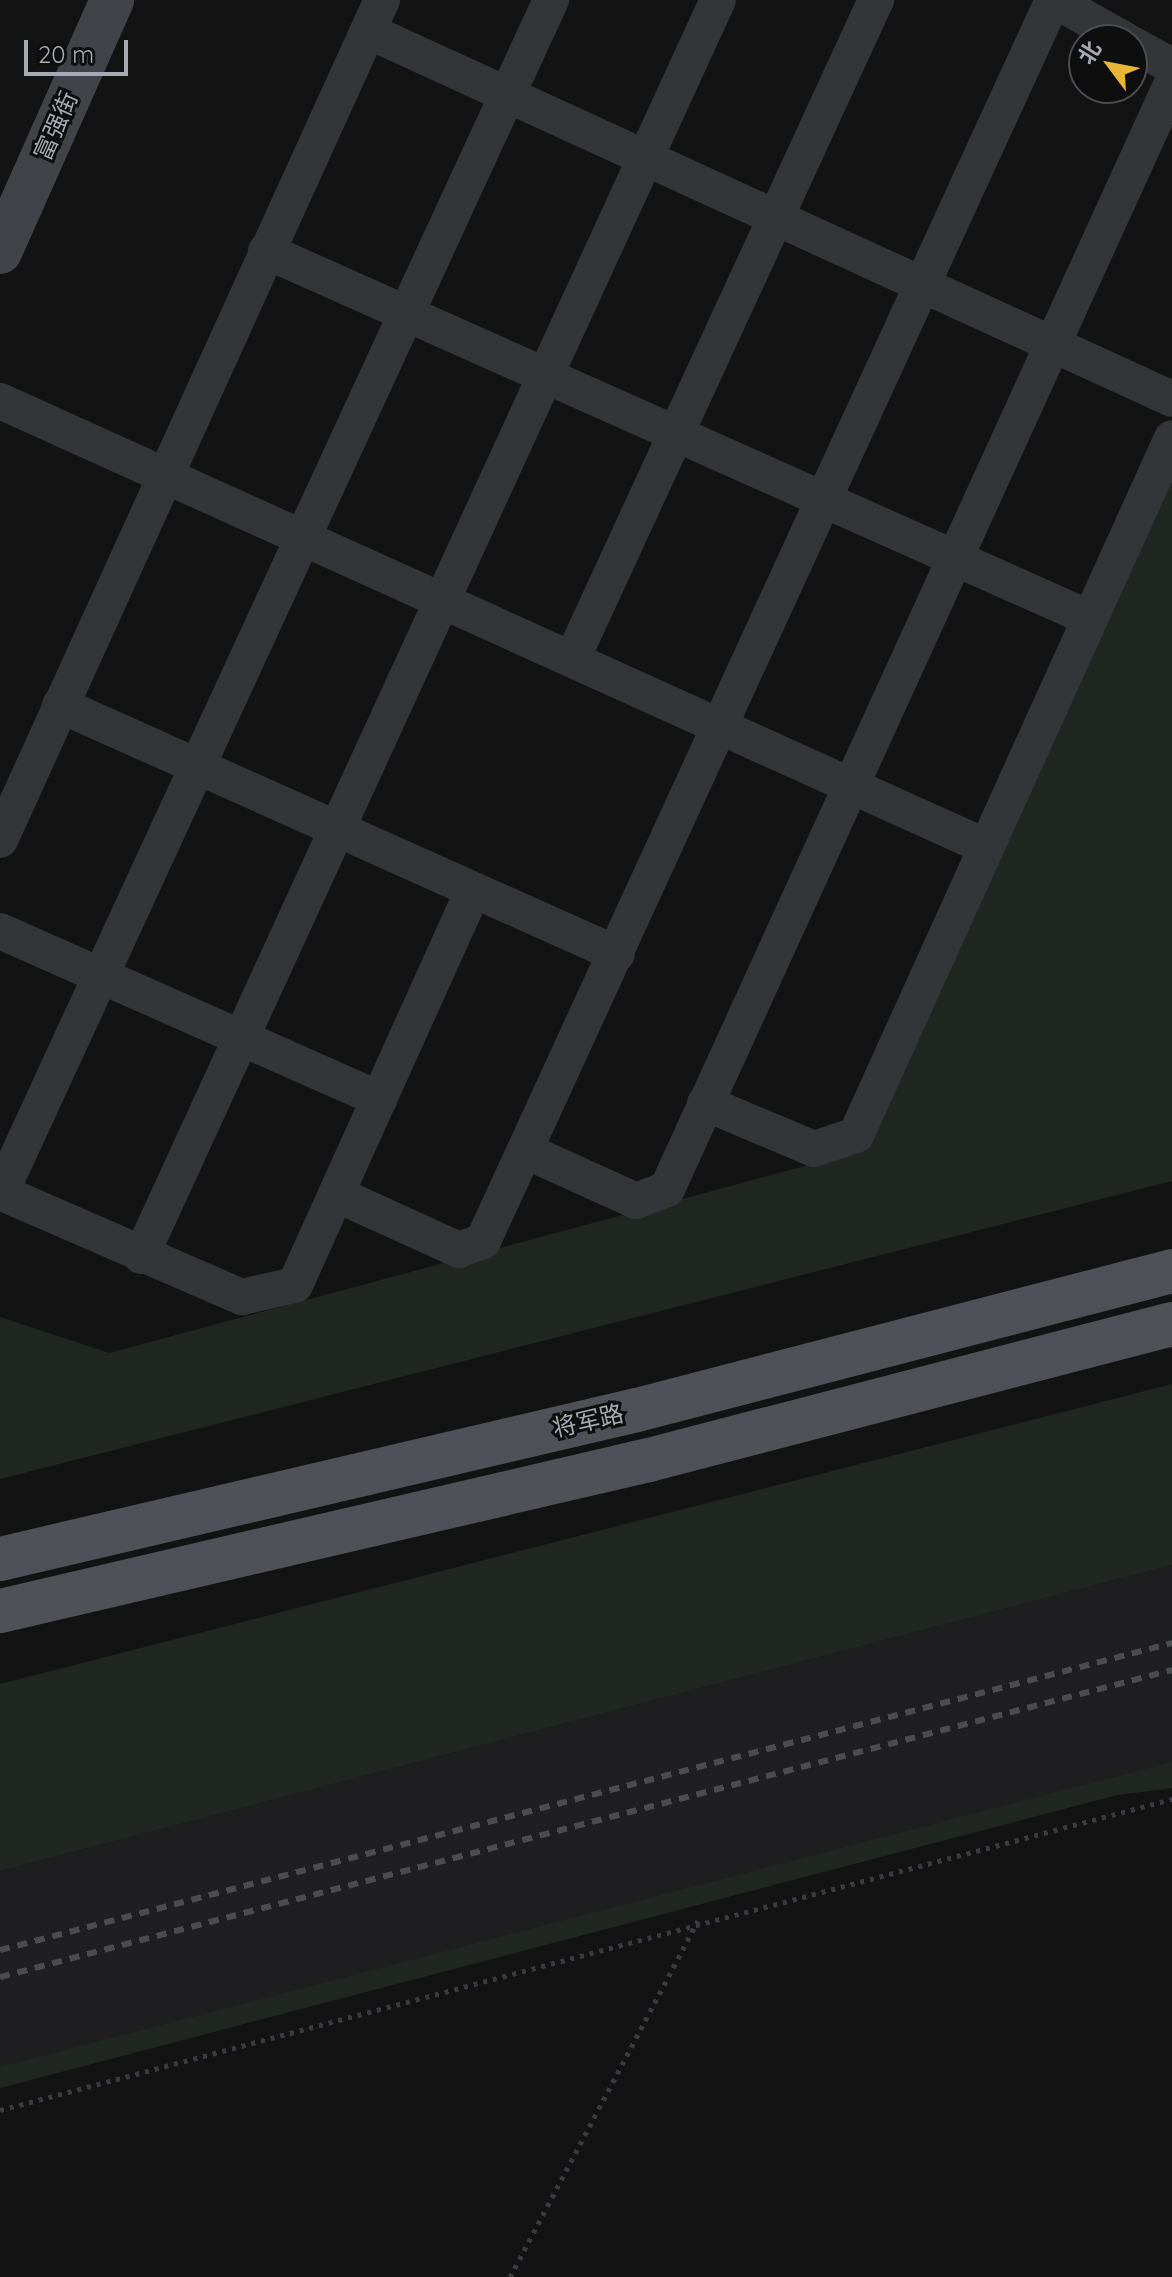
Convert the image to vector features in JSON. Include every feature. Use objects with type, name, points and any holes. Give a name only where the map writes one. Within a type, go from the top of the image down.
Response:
[{"type":"main road","name":"富强街","points":[[0,252],[112,0]]},
{"type":"main road","name":"将军路","points":[[0,1559],[637,1410],[1172,1271]]},
{"type":"main road","points":[[0,1611],[649,1460],[1172,1324]]},
{"type":"street","points":[[473,890],[295,1285],[242,1297],[141,1256],[1,1192],[551,0]]},
{"type":"street","points":[[141,1256],[718,0]]},
{"type":"street","points":[[573,657],[876,0]]},
{"type":"street","points":[[336,1194],[459,1250],[483,1241],[1053,0],[1096,24]]},
{"type":"street","points":[[0,840],[163,475],[375,16],[507,95],[1172,399]]},
{"type":"street","points":[[1148,53],[1172,66]]},
{"type":"street","points":[[526,1151],[636,1201],[667,1189],[1172,83]]},
{"type":"street","points":[[266,251],[1089,618]]},
{"type":"street","points":[[0,401],[723,722],[984,846]]},
{"type":"street","points":[[705,1103],[814,1149],[856,1135],[984,846],[1172,438]]},
{"type":"street","points":[[60,705],[617,954]]},
{"type":"street","points":[[0,931],[379,1099]]},
{"type":"path","points":[[0,2110],[698,1921],[1172,1799]]},
{"type":"path","points":[[510,2277],[698,1921]]},
{"type":"shaded area","points":[[1172,480],[1172,1181],[0,1479],[0,1317],[109,1353],[861,1151]]},
{"type":"shaded area","points":[[1172,1384],[1172,1565],[0,1871],[0,1684]]},
{"type":"shaded area","points":[[1172,1565],[1172,1788],[1117,1795],[0,2088],[0,1871]]},
{"type":"shaded area","points":[[1172,1762],[1172,1788],[1117,1795],[0,2088],[0,2067]]},
{"type":"railway","points":[[0,1950],[1172,1643]]},
{"type":"railway","points":[[0,1977],[1172,1670]]}]
